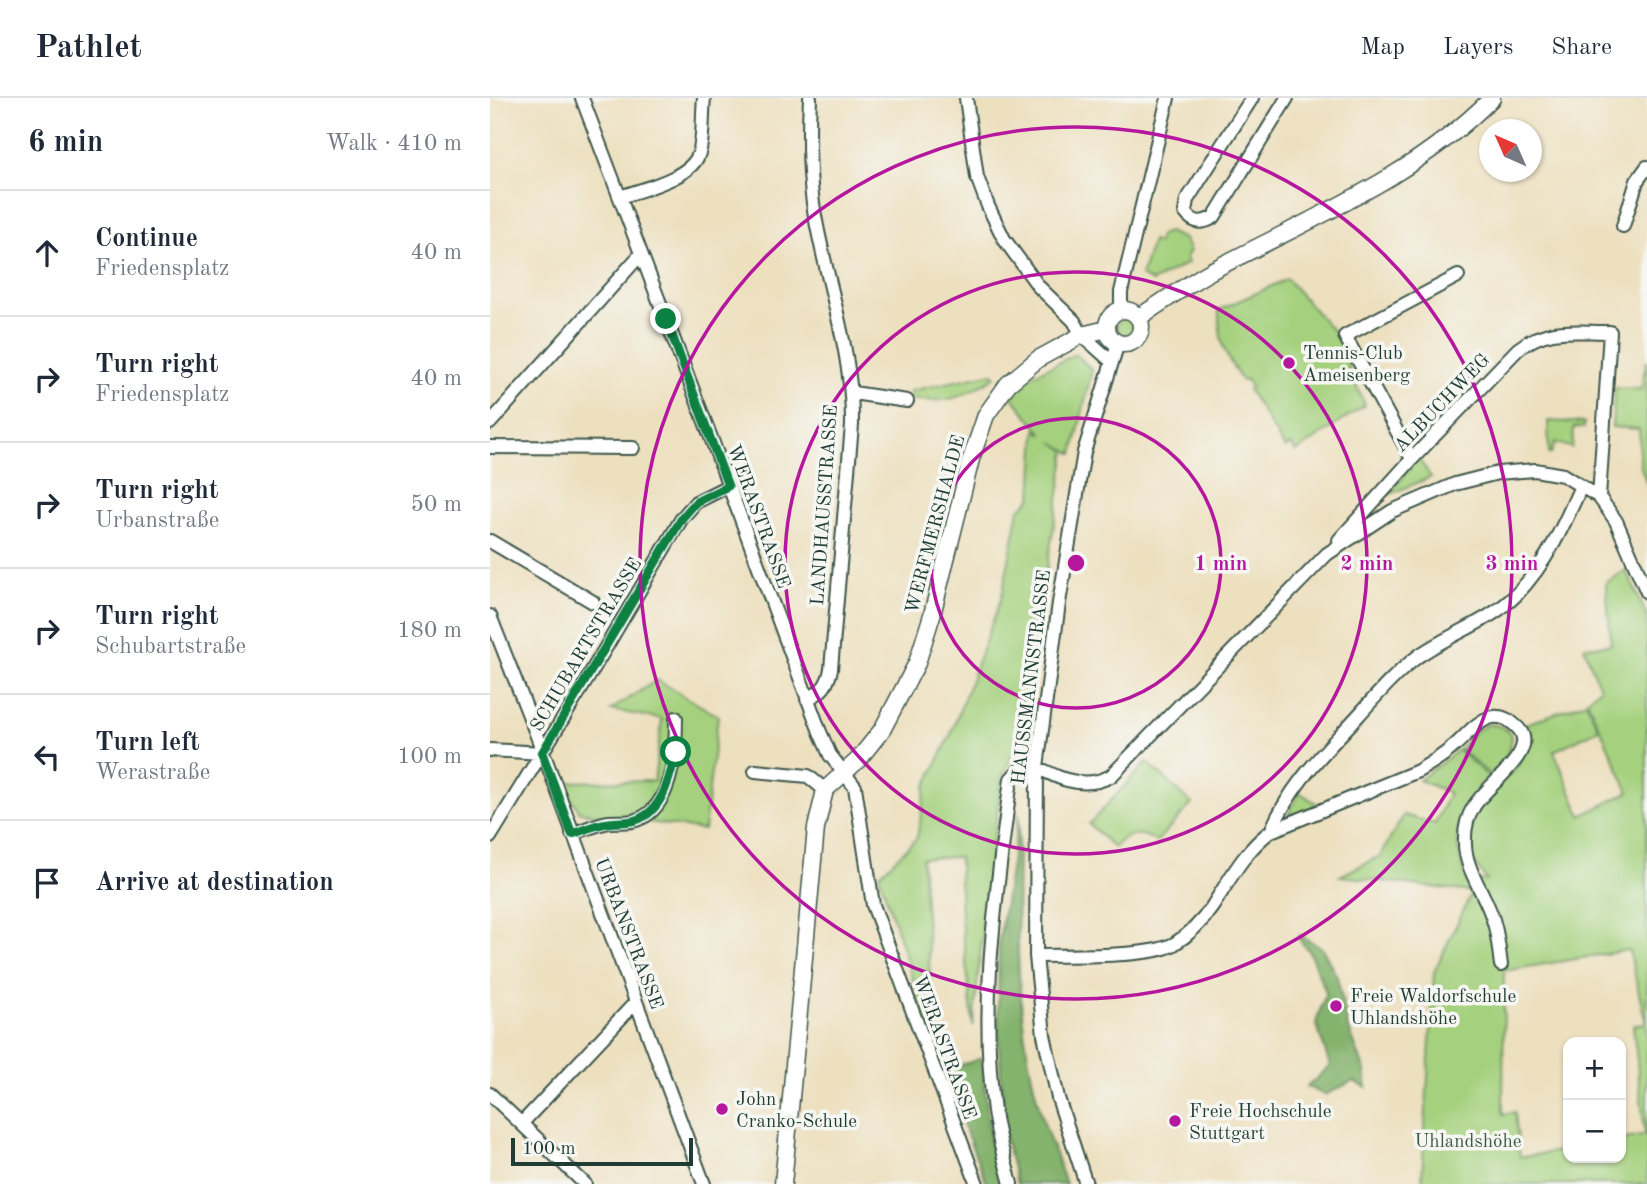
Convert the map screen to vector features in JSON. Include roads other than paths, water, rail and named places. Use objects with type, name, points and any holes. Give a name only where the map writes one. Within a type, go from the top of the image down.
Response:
[{"type":"street","name":"WERASTRASSE","points":[[582,98],[807,699],[830,755],[855,787],[873,905],[976,1184]]},
{"type":"street","points":[[620,197],[681,174],[691,166],[699,152],[704,98]]},
{"type":"street","name":"LANDHAUSSTRASSE","points":[[807,699],[820,692],[831,669],[850,460],[853,393],[843,334],[812,199],[810,98]]},
{"type":"street","points":[[966,98],[977,177],[997,226],[1029,275],[1051,301],[1074,321],[1082,335],[1111,361]]},
{"type":"street","points":[[1121,310],[1121,292],[1168,98]]},
{"type":"street","points":[[1252,98],[1187,200],[1185,212],[1196,222],[1204,223],[1214,217],[1287,98]]},
{"type":"street","points":[[1139,317],[1211,272],[1393,176],[1440,144],[1492,98]]},
{"type":"street","points":[[1623,226],[1637,181],[1647,167]]},
{"type":"street","points":[[490,423],[641,254]]},
{"type":"street","points":[[1412,459],[1345,335],[1458,276]]},
{"type":"street","points":[[1121,310],[1134,312],[1139,317],[1142,329],[1131,344],[1118,344],[1110,338],[1107,329],[1110,317],[1121,310]]},
{"type":"street","name":"WERFMERSHALDE","points":[[844,772],[869,748],[882,730],[917,663],[971,459],[986,415],[1008,384],[1023,370],[1082,335],[1107,329]]},
{"type":"street","name":"ALBUCHWEG","points":[[1327,554],[1412,459],[1518,349],[1533,337],[1551,331],[1610,332],[1599,497]]},
{"type":"street","name":"HAUSSMANNSTRASSE","points":[[1086,1184],[1058,1098],[1044,1035],[1036,956],[1037,767],[1059,603],[1084,452],[1118,344]]},
{"type":"street","points":[[853,393],[907,401]]},
{"type":"street","points":[[490,447],[633,448]]},
{"type":"street","points":[[1011,1184],[994,1112],[989,984],[992,931],[1012,779],[1017,771],[1024,767],[1037,767],[1066,780],[1099,782],[1111,776],[1327,554],[1392,511],[1455,484],[1498,473],[1535,470],[1563,475],[1581,485],[1599,497],[1616,521],[1647,592]]},
{"type":"street","points":[[1271,831],[1296,785],[1387,684],[1417,658],[1489,617],[1515,596],[1540,567],[1561,530],[1581,485]]},
{"type":"street","name":"SCHUBARTSTRASSE","points":[[490,837],[682,518],[696,502],[728,486]]},
{"type":"street","points":[[490,541],[593,602]]},
{"type":"street","name":"URBANSTRASSE","points":[[490,616],[704,1184]]},
{"type":"street","points":[[1036,956],[1148,952],[1173,945],[1201,923],[1244,856],[1271,831],[1418,771],[1437,761],[1481,720],[1496,716],[1508,720],[1518,728],[1523,736],[1524,748],[1520,756],[1473,807],[1465,838],[1466,858],[1494,922],[1501,965]]},
{"type":"street","points":[[572,834],[601,824],[637,820],[647,815],[659,801],[667,785],[676,752],[676,718]]},
{"type":"street","points":[[490,750],[542,753]]},
{"type":"street","points":[[755,771],[808,776],[825,790]]},
{"type":"street","points":[[783,1184],[816,828],[825,790],[844,772]]},
{"type":"street","points":[[522,1123],[635,1003]]},
{"type":"street","points":[[490,1094],[585,1184]]},
{"type":"place","name":"Tennis-Club Ameisenberg","points":[[1289,363]]},
{"type":"place","name":"Freie Waldorfschule Uhlandshöhe","points":[[1336,1006]]},
{"type":"place","name":"John Cranko-Schule","points":[[722,1109]]},
{"type":"place","name":"Freie Hochschule Stuttgart","points":[[1175,1121]]},
{"type":"park label","name":"Uhlandshöhe","points":[[1468,1140]]}]
